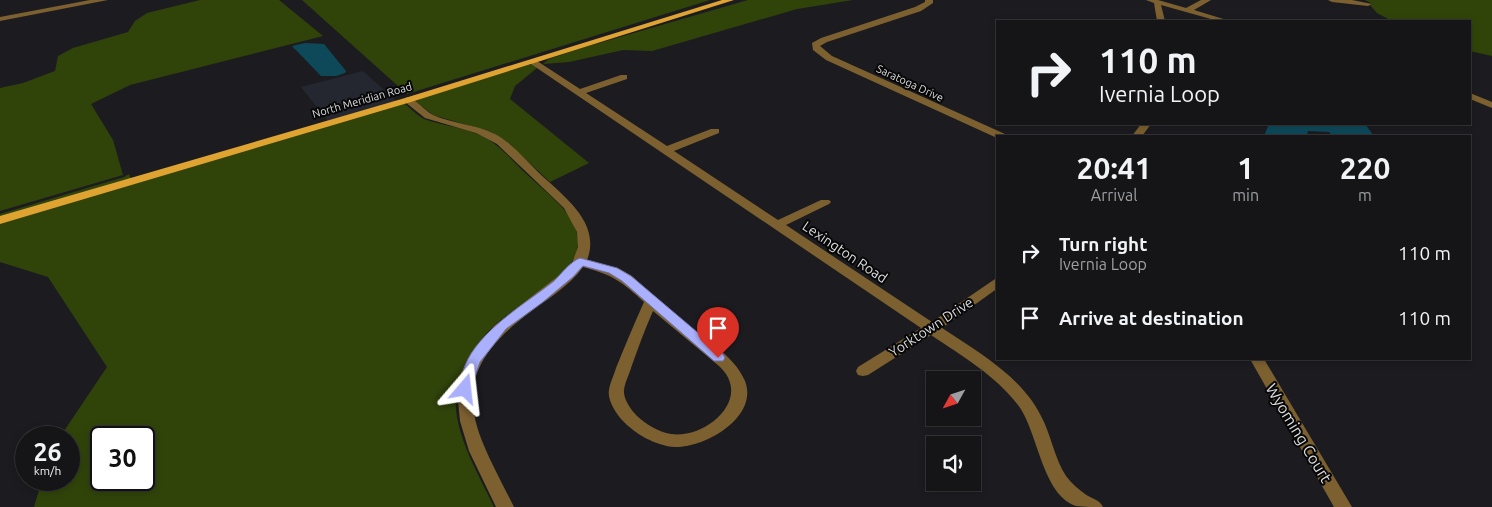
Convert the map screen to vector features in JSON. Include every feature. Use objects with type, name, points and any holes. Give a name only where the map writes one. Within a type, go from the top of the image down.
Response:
[{"type":"main road","name":"North Meridian Road","points":[[0,220],[408,100],[730,0]]},
{"type":"street","points":[[30,0],[33,7],[30,12]]},
{"type":"street","points":[[0,19],[104,0]]},
{"type":"street","name":"Saratoga Drive","points":[[929,0],[929,4],[918,9],[824,40],[815,46],[817,50],[829,58],[998,135]]},
{"type":"street","points":[[1187,10],[1207,0]]},
{"type":"street","points":[[1332,0],[1368,4]]},
{"type":"street","points":[[1154,1],[1222,20]]},
{"type":"street","points":[[1154,1],[1161,20]]},
{"type":"street","name":"Lexington Road","points":[[534,62],[986,365],[1007,383],[1033,414],[1062,486],[1074,497],[1094,507]]},
{"type":"street","points":[[580,92],[624,77]]},
{"type":"street","points":[[1471,96],[1491,104]]},
{"type":"street","points":[[408,100],[428,116],[487,134],[567,205],[581,224],[585,242],[580,262],[569,274],[539,299],[501,326],[474,360],[465,389],[465,408],[468,425],[478,452],[505,507]]},
{"type":"street","points":[[666,150],[715,131]]},
{"type":"street","points":[[777,225],[825,202]]},
{"type":"street","points":[[580,262],[613,271],[627,279],[651,302],[732,369],[740,387],[738,402],[727,421],[706,434],[689,440],[675,441],[648,432],[624,412],[616,391],[635,336],[651,302]]},
{"type":"street","name":"Yorktown Drive","points":[[863,371],[948,318],[996,282]]},
{"type":"street","name":"Wyoming Court","points":[[1258,360],[1343,507]]},
{"type":"shaded area","points":[[363,71],[396,101],[328,121],[301,87]]},
{"type":"green space","points":[[200,0],[279,0],[323,36],[130,85],[91,104],[113,140],[123,175],[0,211],[0,88],[23,83],[55,71],[58,56],[73,48],[128,32],[135,21],[147,13]]},
{"type":"green space","points":[[302,0],[710,0],[407,94]]},
{"type":"green space","points":[[748,0],[853,0],[797,9],[652,51],[623,50],[569,62],[543,64],[549,59],[582,48]]},
{"type":"green space","points":[[1365,0],[1492,0],[1492,56],[1471,51],[1471,20],[1390,20],[1377,13],[1370,5],[1372,5]]},
{"type":"green space","points":[[532,64],[537,68],[515,86],[510,99],[589,163],[550,182],[506,141],[491,132],[433,115],[414,100]]},
{"type":"green space","points":[[404,103],[424,119],[475,133],[488,139],[498,147],[561,206],[575,226],[578,244],[573,260],[562,274],[547,287],[512,311],[483,337],[472,353],[459,380],[456,404],[461,434],[494,507],[34,507],[39,491],[80,491],[80,426],[67,426],[107,367],[48,277],[0,262],[0,222]]},
{"type":"green space","points":[[129,174],[131,179],[0,217],[0,214]]},
{"type":"water","points":[[305,43],[324,44],[346,71],[345,73],[336,76],[321,76],[292,46]]},
{"type":"water","points":[[1269,125],[1366,125],[1373,135],[1331,135],[1329,132],[1308,131],[1307,135],[1264,135]]},
{"type":"route","points":[[465,389],[474,360],[501,326],[539,299],[569,274],[580,262],[613,271],[627,279],[651,302],[718,358]]}]
